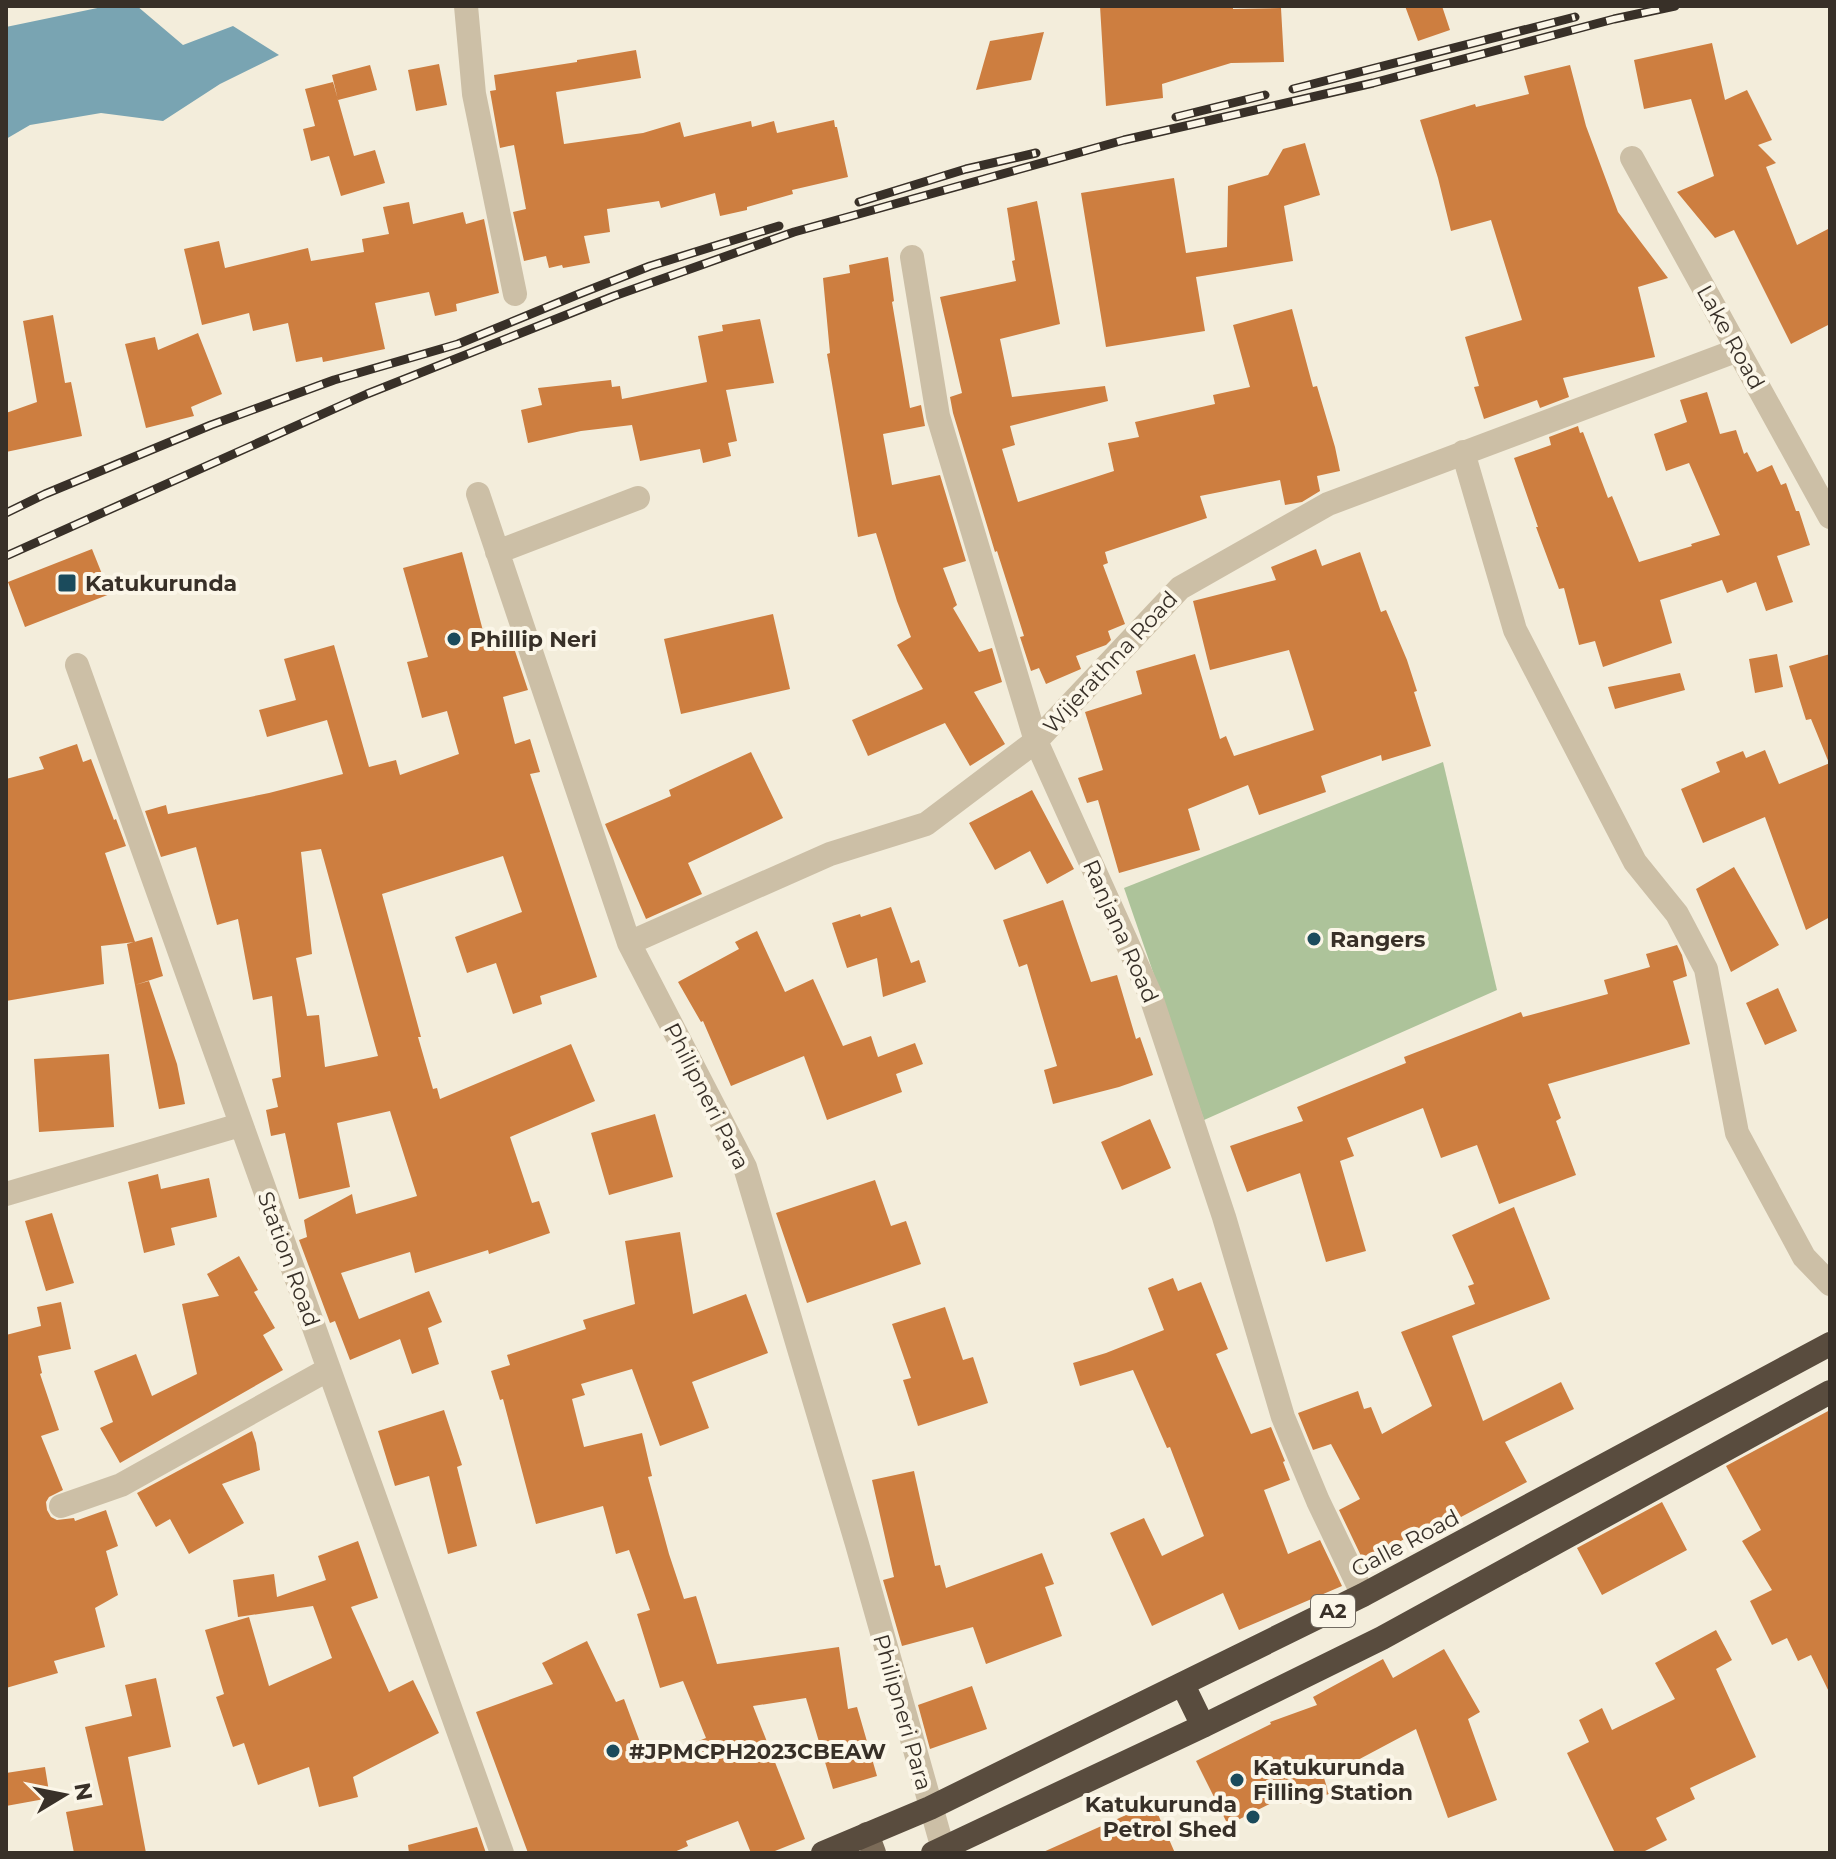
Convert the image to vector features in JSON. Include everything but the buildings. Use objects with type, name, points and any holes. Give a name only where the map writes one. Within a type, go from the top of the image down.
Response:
[{"type":"highway","name":"Galle Road","points":[[823,1853],[870,1844],[930,1808],[1363,1595],[1830,1344]]},
{"type":"highway","name":"A2","points":[[938,1851],[1382,1638],[1830,1392]]},
{"type":"highway","points":[[1183,1685],[1203,1726]]},
{"type":"street","points":[[466,6],[474,94],[515,294]]},
{"type":"street","name":"Lake Road","points":[[1632,158],[1830,517]]},
{"type":"street","name":"Ranjana Road","points":[[912,257],[938,416],[1036,741],[1150,994],[1224,1217],[1283,1417],[1318,1501],[1363,1595]]},
{"type":"street","name":"Wijerathna Road","points":[[629,943],[830,854],[926,824],[1036,741],[1180,588],[1328,504],[1738,350]]},
{"type":"street","points":[[1463,452],[1515,630],[1635,862],[1677,914],[1706,969],[1737,1133],[1804,1257],[1830,1284]]},
{"type":"street","name":"Philipneri Para","points":[[478,494],[629,943],[745,1167],[857,1544],[930,1808],[938,1851]]},
{"type":"street","points":[[497,552],[638,498]]},
{"type":"street","name":"Station Road","points":[[77,665],[502,1853]]},
{"type":"street","points":[[6,1194],[240,1125]]},
{"type":"street","points":[[61,1506],[121,1485],[329,1369]]},
{"type":"green space","name":"Rangers","points":[[1443,762],[1497,990],[1204,1120],[1124,888]]},
{"type":"water","points":[[107,6],[137,6],[183,45],[233,26],[279,55],[220,84],[163,121],[101,113],[30,125],[6,139],[6,27]]},
{"type":"railway","points":[[6,556],[367,394],[614,296],[794,232],[1124,140],[1373,83],[1614,19],[1675,6]]},
{"type":"railway","points":[[1293,89],[1575,17]]},
{"type":"railway","points":[[1176,117],[1265,95]]},
{"type":"railway","points":[[859,202],[966,169],[1036,153]]},
{"type":"railway","points":[[6,513],[211,425],[334,380],[458,344],[650,266],[779,226]]},
{"type":"place","name":"Katukurunda","points":[[67,583]]},
{"type":"place","name":"Phillip Neri","points":[[454,639]]},
{"type":"place","name":"Rangers","points":[[1314,939]]},
{"type":"place","name":"#JPMCPH2023CBEAW","points":[[613,1751]]},
{"type":"place","name":"Katukurunda Filling Station","points":[[1237,1780]]},
{"type":"place","name":"Katukurunda Petrol Shed","points":[[1253,1817]]}]
